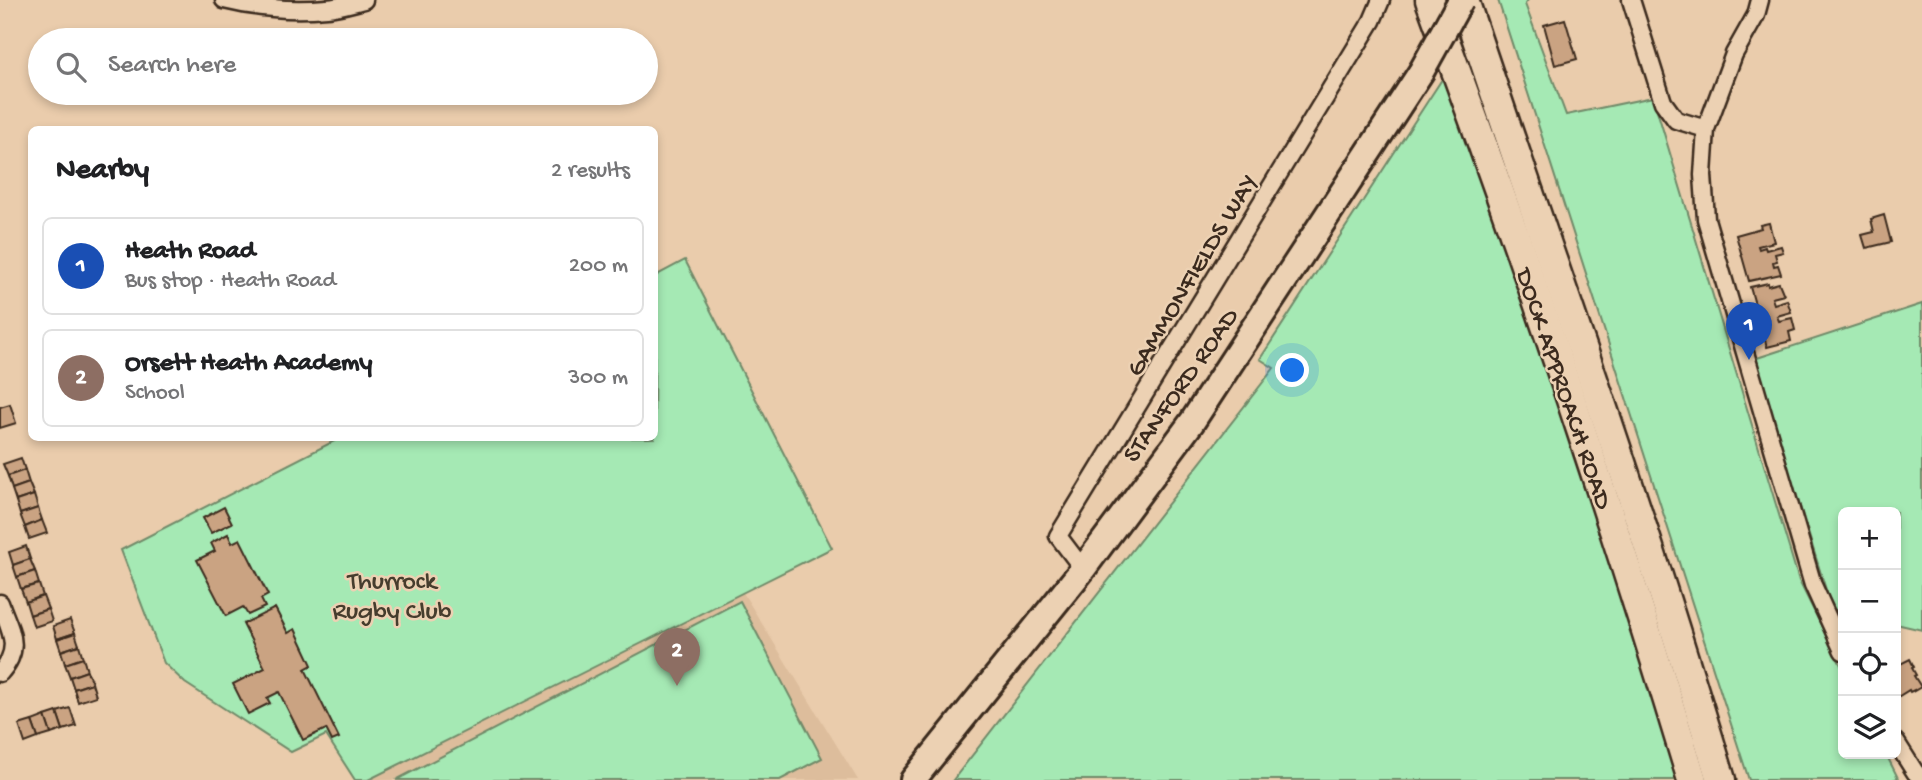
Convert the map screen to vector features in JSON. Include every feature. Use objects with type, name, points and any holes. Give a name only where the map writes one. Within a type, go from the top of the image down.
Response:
[{"type":"highway","name":"DOCK APPROACH ROAD","points":[[1430,0],[1572,401],[1692,780]]},
{"type":"highway","name":"DOCK APPROACH ROAD","points":[[1462,0],[1606,419],[1721,780]]},
{"type":"main road","name":"STANFORD ROAD","points":[[913,780],[1083,569],[1192,422],[1421,72],[1462,0]]},
{"type":"street","points":[[224,0],[293,9],[329,8],[365,0]]},
{"type":"street","name":"GAMMONFIELDS WAY","points":[[1083,569],[1058,536],[1372,22],[1381,0]]},
{"type":"street","points":[[1631,0],[1663,102],[1676,120],[1706,129]]},
{"type":"street","points":[[1760,0],[1756,15],[1734,54],[1706,129],[1703,174],[1706,219],[1813,584],[1838,640]]},
{"type":"street","points":[[0,603],[12,637],[13,649],[10,662],[0,673]]},
{"type":"street","points":[[1901,750],[1922,779]]},
{"type":"shaded area","points":[[742,591],[858,780],[368,780]]},
{"type":"green space","points":[[1498,0],[1528,0],[1525,4],[1566,115],[1653,97],[1799,581],[1838,659],[1838,759],[1888,759],[1898,778],[1749,780]]},
{"type":"green space","points":[[1446,73],[1604,535],[1678,780],[953,780],[1274,368],[1260,359]]},
{"type":"green space","name":"Thurrock Rugby Club","points":[[685,260],[832,548],[368,780],[355,780],[326,735],[291,752],[185,683],[164,663],[121,550],[334,441],[658,441],[658,274]]},
{"type":"green space","points":[[1922,304],[1922,630],[1901,625],[1901,507],[1838,507],[1838,611],[1832,609],[1754,359]]},
{"type":"green space","points":[[740,601],[822,758],[780,780],[396,780]]},
{"type":"building","points":[[1565,19],[1577,59],[1555,65],[1544,25]]},
{"type":"building","points":[[1884,215],[1891,242],[1866,248],[1862,235],[1874,232],[1871,219]]},
{"type":"building","points":[[1769,223],[1774,242],[1758,246],[1759,249],[1765,247],[1766,250],[1781,246],[1783,252],[1775,254],[1777,261],[1773,262],[1774,266],[1778,265],[1781,274],[1749,281],[1736,235]]},
{"type":"building","points":[[1768,283],[1768,286],[1779,283],[1784,295],[1772,298],[1774,304],[1787,300],[1791,312],[1777,316],[1779,321],[1792,318],[1795,330],[1789,332],[1791,341],[1767,347],[1750,287]]},
{"type":"building","points":[[10,404],[16,423],[0,428],[0,407]]},
{"type":"building","points":[[21,458],[25,470],[8,476],[3,464]]},
{"type":"building","points":[[25,470],[29,483],[12,489],[8,476]]},
{"type":"building","points":[[29,483],[34,495],[16,501],[12,489]]},
{"type":"building","points":[[34,495],[38,508],[20,514],[16,501]]},
{"type":"building","points":[[224,507],[232,523],[211,533],[203,518]]},
{"type":"building","points":[[38,508],[42,520],[25,527],[20,514]]},
{"type":"building","points":[[42,520],[47,533],[29,539],[25,527]]},
{"type":"building","points":[[228,534],[232,543],[240,539],[268,595],[261,599],[265,607],[248,615],[243,607],[226,616],[197,560],[215,551],[211,543]]},
{"type":"building","points":[[26,546],[30,559],[13,565],[9,552]]},
{"type":"building","points":[[30,559],[35,571],[17,577],[13,565]]},
{"type":"building","points":[[35,571],[39,584],[21,589],[17,577]]},
{"type":"building","points":[[39,584],[43,596],[26,602],[21,589]]},
{"type":"building","points":[[43,596],[48,609],[30,615],[26,602]]},
{"type":"building","points":[[275,608],[288,633],[295,629],[312,665],[305,669],[339,738],[332,741],[326,729],[303,740],[279,692],[267,698],[270,703],[248,714],[233,684],[265,668],[243,624]]},
{"type":"building","points":[[48,609],[52,621],[34,627],[30,615]]},
{"type":"building","points":[[70,620],[75,633],[57,639],[53,626]]},
{"type":"building","points":[[75,633],[79,645],[61,651],[57,639]]},
{"type":"building","points":[[79,645],[83,658],[65,664],[61,651]]},
{"type":"building","points":[[83,658],[87,671],[70,677],[65,664]]},
{"type":"building","points":[[1910,659],[1916,675],[1914,676],[1921,687],[1901,695],[1901,664]]},
{"type":"building","points":[[87,671],[92,683],[74,689],[70,677]]},
{"type":"building","points":[[92,683],[96,696],[78,702],[74,689]]},
{"type":"building","points":[[70,708],[76,726],[63,730],[57,712]]},
{"type":"building","points":[[57,712],[63,730],[51,734],[45,716]]},
{"type":"building","points":[[45,716],[51,734],[38,738],[32,721]]},
{"type":"building","points":[[32,721],[38,738],[25,743],[19,725]]},
{"type":"place","name":"Heath Road","points":[[1749,360]]},
{"type":"place","name":"Orsett Heath Academy","points":[[677,686]]}]
